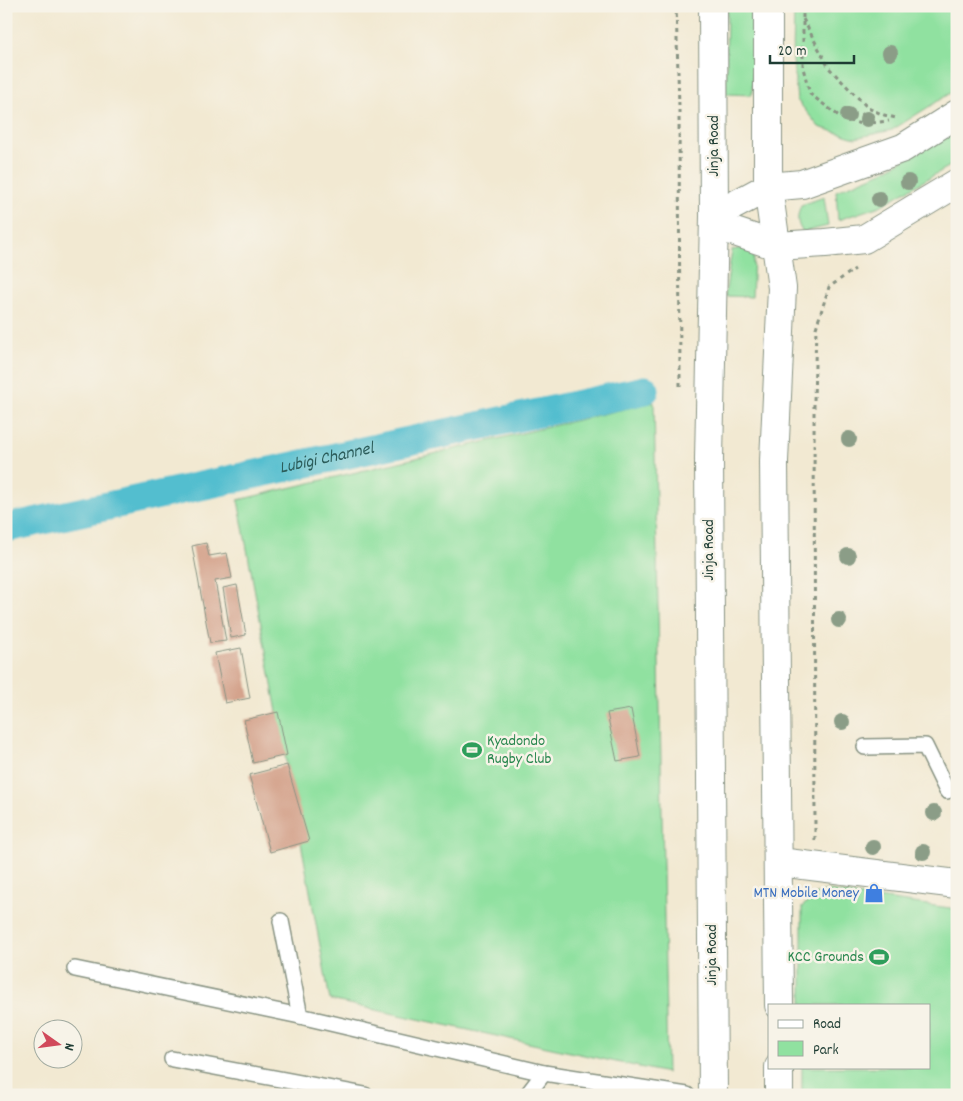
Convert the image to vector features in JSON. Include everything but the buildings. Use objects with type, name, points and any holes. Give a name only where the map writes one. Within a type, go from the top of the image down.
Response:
[{"type":"main road","name":"Jinja Road","points":[[713,6],[714,221],[709,459],[713,1095]]},
{"type":"main road","points":[[768,6],[768,187],[782,288],[774,461],[779,1004]]},
{"type":"main road","points":[[714,221],[768,187],[802,184],[903,148],[957,114]]},
{"type":"main road","points":[[714,221],[777,246],[864,239],[957,183]]},
{"type":"main road","points":[[779,862],[957,884]]},
{"type":"main road","points":[[779,1068],[779,1095]]},
{"type":"lane","points":[[865,747],[925,746],[947,791]]},
{"type":"lane","points":[[281,921],[300,1016]]},
{"type":"lane","points":[[76,969],[300,1016],[544,1073],[686,1095]]},
{"type":"lane","points":[[172,1059],[365,1095]]},
{"type":"lane","points":[[527,1095],[544,1073]]},
{"type":"path","points":[[803,6],[803,68],[810,94],[838,116],[861,124],[887,122],[905,114]]},
{"type":"path","points":[[803,18],[829,68],[868,108],[884,116],[896,118]]},
{"type":"path","points":[[815,866],[814,401],[816,328],[829,287]]},
{"type":"green space","points":[[727,6],[754,6],[752,95],[726,94]]},
{"type":"green space","points":[[794,6],[957,6],[957,89],[892,130],[855,138],[819,127],[797,100],[793,60]]},
{"type":"green space","points":[[957,129],[957,162],[880,206],[838,220],[836,191],[882,172]]},
{"type":"green space","points":[[824,197],[828,226],[803,232],[799,226],[798,219],[801,205]]},
{"type":"green space","points":[[742,248],[750,252],[754,257],[752,297],[725,296],[732,250]]},
{"type":"green space","name":"Kyadondo Rugby Club","points":[[654,402],[667,1073],[330,1000],[238,500]]},
{"type":"green space","name":"KCC Grounds","points":[[827,891],[957,909],[957,1095],[802,1095],[802,1068],[930,1068],[930,1004],[802,1004],[802,907],[814,895]]},
{"type":"waterway","name":"Lubigi Channel","points":[[6,528],[645,390]]},
{"type":"place","name":"Kyadondo Rugby Club","points":[[472,750]]},
{"type":"place","name":"MTN Mobile Money","points":[[874,893]]},
{"type":"place","name":"KCC Grounds","points":[[879,957]]}]
